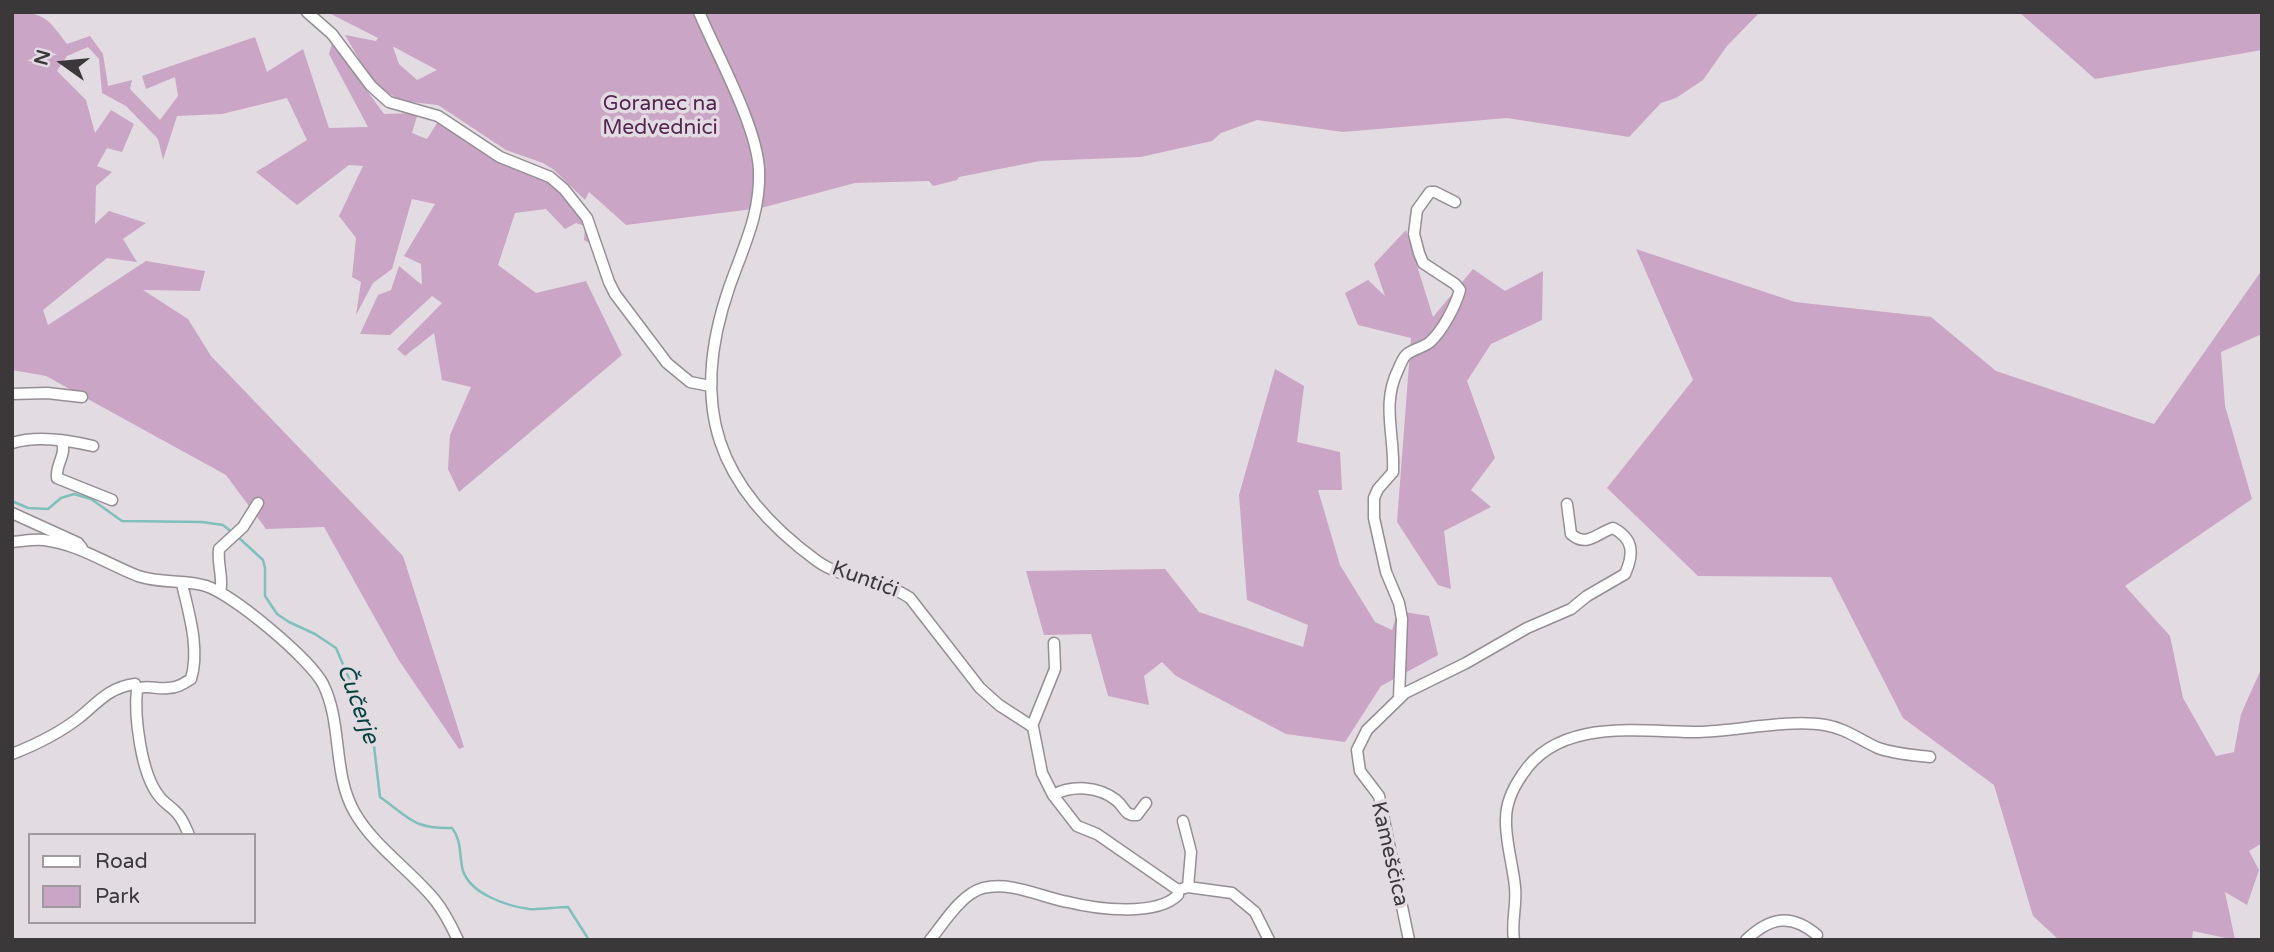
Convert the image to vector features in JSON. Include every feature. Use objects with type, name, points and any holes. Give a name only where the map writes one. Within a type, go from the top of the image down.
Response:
[{"type":"street","points":[[307,12],[332,34],[371,86],[388,103],[438,117],[500,157],[550,177],[564,188],[587,218],[615,294],[667,363],[690,382],[710,386]]},
{"type":"street","name":"Kuntići","points":[[699,12],[756,146],[760,171],[754,224],[729,289],[719,328],[710,386],[714,420],[732,474],[774,525],[829,568],[880,583],[911,598],[980,688],[999,705],[1032,726]]},
{"type":"street","points":[[1399,698],[1402,619],[1399,603],[1386,572],[1374,517],[1374,498],[1393,472],[1388,408],[1397,372],[1406,355],[1430,342],[1438,332],[1457,301],[1460,290],[1423,264],[1414,234],[1417,210],[1430,192],[1455,202]]},
{"type":"street","points":[[12,394],[47,393],[82,397]]},
{"type":"street","points":[[12,443],[61,440],[93,446]]},
{"type":"street","points":[[61,440],[64,451],[56,472],[57,478],[112,500]]},
{"type":"street","points":[[220,592],[222,583],[218,570],[219,549],[243,527],[258,503]]},
{"type":"street","name":"Kameščica","points":[[1409,940],[1386,841],[1379,796],[1360,771],[1357,750],[1367,730],[1399,698],[1504,640],[1571,609],[1587,596],[1625,574],[1633,548],[1629,540],[1613,528],[1585,541],[1577,539],[1571,534],[1566,504]]},
{"type":"street","points":[[12,513],[78,543],[85,552]]},
{"type":"street","points":[[12,542],[41,540],[85,552],[138,576],[159,582],[205,585],[220,592],[275,634],[317,674],[325,687],[332,712],[345,794],[352,808],[360,821],[433,898],[446,915],[458,940]]},
{"type":"street","points":[[137,689],[144,686],[166,689],[191,679],[195,666],[194,649],[182,584]]},
{"type":"street","points":[[1054,643],[1055,669],[1032,726],[1037,738],[1042,773],[1053,795],[1077,826],[1097,834],[1183,889],[1233,893],[1239,897],[1255,912],[1269,940]]},
{"type":"street","points":[[12,754],[79,717],[95,701],[115,688],[135,684],[142,750],[150,782],[160,798],[178,813],[188,833]]},
{"type":"street","points":[[1514,940],[1516,892],[1506,818],[1509,801],[1528,765],[1556,744],[1573,738],[1623,730],[1714,731],[1813,723],[1841,729],[1876,747],[1893,752],[1930,757]]},
{"type":"street","points":[[1053,795],[1068,788],[1094,790],[1115,799],[1125,813],[1132,816],[1137,815],[1146,803]]},
{"type":"street","points":[[930,940],[970,894],[982,888],[1012,887],[1069,903],[1139,909],[1173,900],[1183,889],[1191,852],[1183,821]]},
{"type":"street","points":[[1746,940],[1754,932],[1782,920],[1800,922],[1817,935]]},
{"type":"green space","points":[[12,12],[32,14],[45,19],[67,44],[90,36],[103,54],[108,86],[132,80],[130,89],[160,120],[178,96],[175,77],[146,89],[142,76],[255,37],[267,72],[303,49],[329,128],[368,127],[329,54],[332,43],[384,114],[418,113],[412,133],[427,139],[441,117],[500,160],[549,177],[574,202],[596,247],[584,240],[585,226],[576,223],[565,229],[546,209],[515,213],[498,265],[536,293],[586,281],[622,355],[459,492],[448,469],[450,435],[471,387],[442,380],[434,333],[405,356],[397,349],[442,303],[432,296],[390,335],[360,334],[378,295],[391,290],[399,266],[422,285],[421,264],[404,256],[435,204],[412,199],[392,269],[373,283],[356,315],[361,282],[352,277],[356,238],[339,216],[363,166],[349,165],[297,205],[256,172],[307,140],[287,98],[222,114],[177,116],[163,160],[158,139],[126,106],[102,93],[99,59],[88,47],[67,56],[57,71],[86,100],[95,133],[111,110],[134,124],[122,152],[107,148],[97,166],[112,172],[96,186],[95,224],[109,211],[146,223],[123,239],[137,262],[107,258],[43,310],[48,325],[146,261],[205,271],[200,291],[143,290],[188,319],[211,356],[403,556],[464,747],[459,749],[398,659],[324,527],[266,529],[226,475],[46,376],[12,370]]},
{"type":"green space","name":"Goranec na Medvednici","points":[[327,12],[1760,12],[1727,46],[1703,80],[1676,98],[1661,103],[1629,137],[1507,118],[1343,132],[1257,120],[1221,133],[1212,141],[1141,157],[1040,161],[959,177],[957,180],[933,186],[929,181],[855,183],[761,208],[626,225],[589,192],[585,200],[543,163],[506,150],[438,105],[402,101],[374,85],[345,35],[376,41],[378,38]],"holes":[[[393,47],[437,70],[417,80],[399,64]]]},
{"type":"green space","points":[[2019,12],[2262,12],[2262,50],[2095,79]]},
{"type":"green space","points":[[1406,230],[1433,317],[1473,269],[1505,291],[1543,271],[1542,320],[1491,344],[1467,381],[1495,458],[1471,490],[1491,507],[1444,531],[1451,589],[1438,585],[1397,522],[1411,338],[1358,325],[1345,293],[1368,280],[1385,296],[1374,264]]},
{"type":"green space","points":[[1636,249],[1795,302],[1931,317],[1996,371],[2154,424],[2262,270],[2262,334],[2221,352],[2225,406],[2252,499],[2125,586],[2170,636],[2183,698],[2216,756],[2234,752],[2241,714],[2262,667],[2262,843],[2249,851],[2259,870],[2247,905],[2225,892],[2235,940],[2193,931],[2192,940],[2059,940],[2033,916],[1994,785],[1903,718],[1831,577],[1698,576],[1607,488],[1693,380]]},
{"type":"green space","points":[[1275,369],[1304,386],[1297,442],[1340,452],[1342,490],[1318,490],[1340,565],[1375,622],[1392,630],[1398,611],[1429,616],[1438,655],[1381,686],[1345,742],[1286,734],[1176,676],[1162,662],[1144,676],[1149,705],[1108,696],[1091,634],[1044,635],[1026,571],[1165,569],[1199,612],[1303,647],[1308,625],[1247,600],[1239,495]]},
{"type":"waterway","name":"Čučerje","points":[[12,501],[28,508],[48,509],[61,498],[74,494],[91,499],[122,521],[202,522],[223,525],[233,533]]},
{"type":"waterway","name":"Čučerje","points":[[238,537],[263,560],[265,596],[277,614],[336,648],[353,688],[365,736],[374,746],[380,797],[413,821],[429,827],[452,828],[459,843],[463,871],[467,879],[482,892],[501,902],[529,909],[568,907],[589,940]]}]
